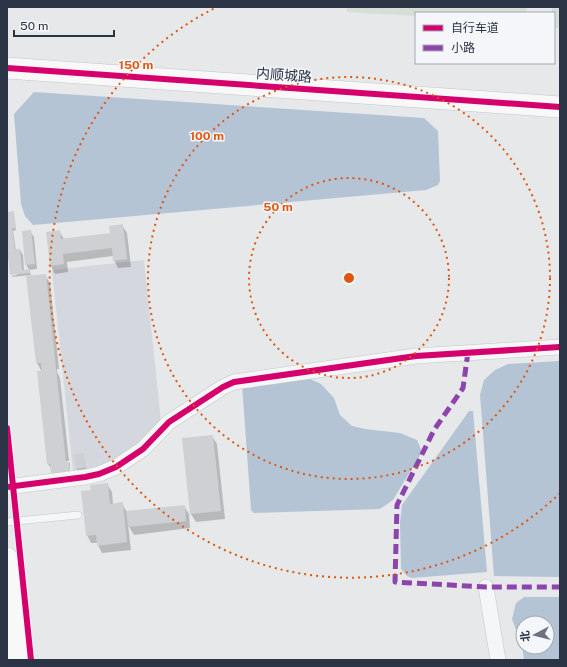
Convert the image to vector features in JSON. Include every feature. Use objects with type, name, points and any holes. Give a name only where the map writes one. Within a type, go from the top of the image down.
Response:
[{"type":"street","name":"内顺城路","points":[[7,68],[560,107]]},
{"type":"street","points":[[7,487],[85,477],[99,474],[116,467],[143,449],[169,422],[223,387],[234,382],[416,356],[560,347]]},
{"type":"street","points":[[7,558],[17,660]]},
{"type":"street","points":[[486,587],[498,660]]},
{"type":"lane","points":[[7,522],[78,515]]},
{"type":"shaded area","points":[[347,7],[527,7],[526,12],[415,12],[415,16],[347,12]]},
{"type":"shaded area","points":[[552,7],[560,7],[560,28],[555,28],[555,12],[552,12]]},
{"type":"shaded area","points":[[144,260],[161,421],[128,452],[97,468],[73,471],[52,270]]},
{"type":"water","points":[[34,92],[424,118],[438,131],[440,181],[438,185],[426,190],[33,225],[25,216],[21,204],[14,114]]},
{"type":"water","points":[[560,361],[560,577],[494,576],[480,395],[484,380],[495,370],[508,364]]},
{"type":"water","points":[[310,379],[321,384],[334,398],[340,415],[352,426],[400,433],[417,440],[422,452],[393,500],[380,509],[254,513],[251,510],[242,384]]},
{"type":"water","points":[[469,411],[473,411],[487,572],[412,578],[407,576],[401,569],[400,522],[402,505]]},
{"type":"water","points":[[524,597],[560,597],[560,660],[524,660],[523,655],[555,655],[555,615],[515,615],[515,627],[512,619],[516,603]]},
{"type":"building","points":[[14,211],[16,228],[12,228],[15,249],[20,249],[22,270],[30,269],[30,273],[10,275],[7,248],[7,212]]},
{"type":"building","points":[[123,224],[127,259],[113,261],[112,248],[63,254],[64,264],[50,266],[46,232],[60,230],[61,239],[110,233],[109,226]]},
{"type":"building","points":[[31,230],[35,264],[25,265],[22,231]]},
{"type":"building","points":[[46,274],[66,462],[69,462],[70,472],[51,474],[50,464],[47,464],[37,371],[42,371],[41,363],[36,363],[26,276]]},
{"type":"building","points":[[213,435],[221,511],[190,514],[182,438]]},
{"type":"building","points":[[84,453],[85,468],[76,469],[74,454]]},
{"type":"building","points":[[108,483],[110,504],[123,502],[127,542],[97,546],[96,535],[86,536],[81,491],[91,490],[90,485]]},
{"type":"building","points":[[185,505],[186,521],[128,527],[126,511]]},
{"type":"marked path","points":[[468,352],[463,388],[434,430],[397,505],[395,582],[486,587],[560,587]]},
{"type":"cycle path","points":[[7,68],[560,107]]},
{"type":"cycle path","points":[[7,487],[85,477],[99,474],[116,467],[143,449],[169,422],[223,387],[234,382],[416,356],[560,347]]},
{"type":"cycle path","points":[[7,428],[31,660]]}]
